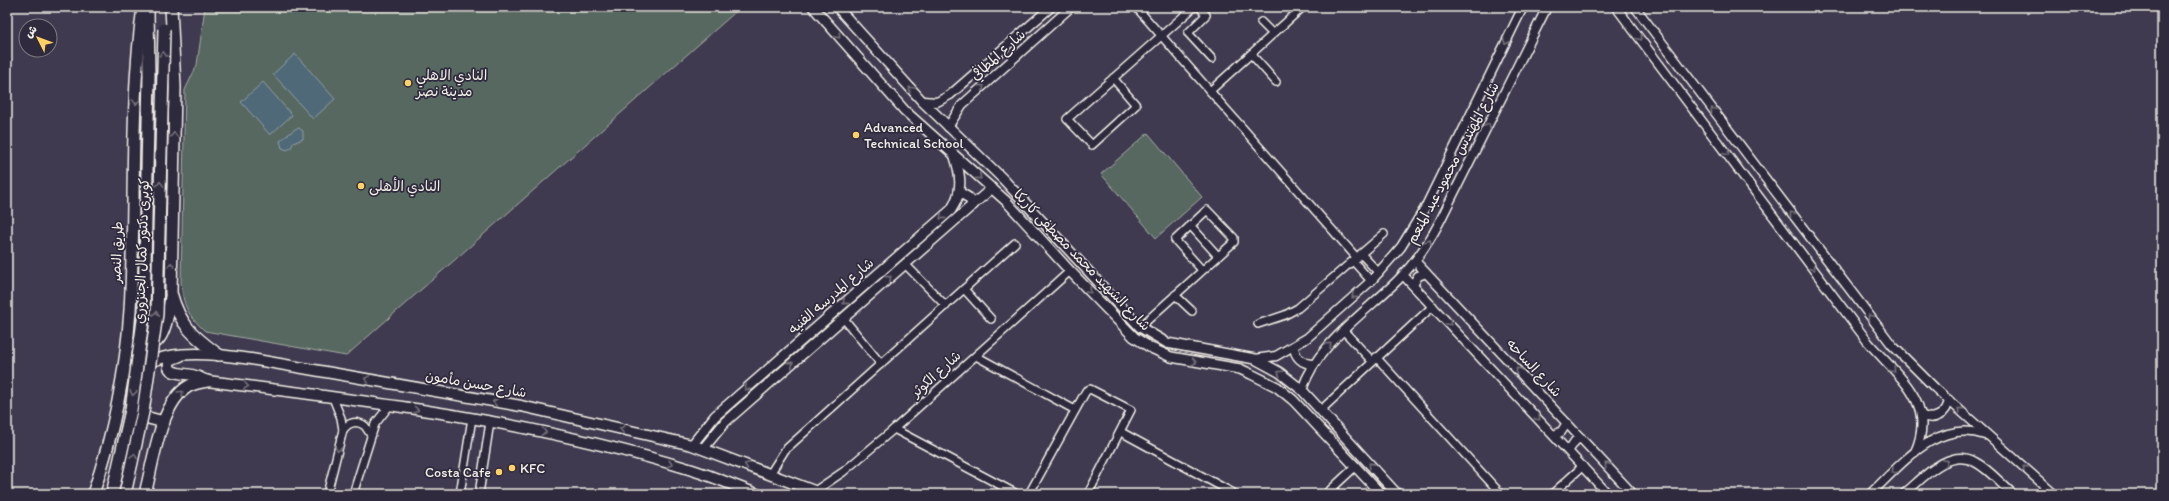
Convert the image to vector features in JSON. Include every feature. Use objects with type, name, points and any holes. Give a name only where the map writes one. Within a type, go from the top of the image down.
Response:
[{"type":"highway","name":"طريق النصر","points":[[94,494],[116,410],[127,341],[130,310],[136,75],[143,7]]},
{"type":"highway","name":"كوبرى دكتور كمال الجنزوري","points":[[112,494],[131,410],[144,313],[148,7]]},
{"type":"highway","name":"كوبرى دكتور كمال الجنزوري","points":[[125,494],[143,412],[157,314],[164,29],[166,7]]},
{"type":"highway","points":[[127,341],[143,346],[149,346],[158,339],[166,325],[171,293],[175,87],[171,7]]},
{"type":"highway","points":[[171,293],[183,324],[194,336],[219,355]]},
{"type":"highway","points":[[145,494],[164,422],[176,398],[184,389],[195,383],[207,381]]},
{"type":"highway","points":[[116,410],[164,422]]},
{"type":"main road","name":"شارع الشهيد محمد مصطفى كاريكا","points":[[813,7],[905,112],[992,188],[1019,214],[1070,272],[1127,330],[1151,348],[1182,360],[1240,369],[1277,387],[1293,400],[1381,494]]},
{"type":"main road","name":"شارع الشهيد محمد مصطفى كاريكا","points":[[837,7],[922,100],[1013,190],[1140,327],[1159,339],[1176,345],[1255,359],[1279,372],[1302,390],[1397,494]]},
{"type":"main road","name":"شارع المدرسه الفنيه","points":[[692,445],[715,416],[951,210],[959,192],[960,176],[955,157]]},
{"type":"main road","name":"شارع المدرسه الفنيه","points":[[703,449],[725,422],[992,188]]},
{"type":"main road","points":[[959,192],[969,198],[973,205]]},
{"type":"main road","name":"شارع حسن مأمون","points":[[122,379],[137,367],[154,359],[173,354],[219,355],[521,406],[692,445],[819,492]]},
{"type":"main road","points":[[192,354],[172,358],[169,363],[169,368],[173,372],[192,375],[207,381],[390,405],[472,418],[571,438],[651,458],[757,494]]},
{"type":"street","name":"شارع المطافي","points":[[922,100],[932,102],[942,100],[957,90],[1051,7]]},
{"type":"street","name":"شارع المطافي","points":[[948,127],[957,111],[967,100],[1071,7]]},
{"type":"street","points":[[1136,7],[1357,257],[1379,274]]},
{"type":"street","points":[[1113,78],[1136,104],[1095,144],[1090,144],[1067,119],[1113,78],[1194,7]]},
{"type":"street","points":[[1200,7],[1206,14],[1188,33],[1212,59]]},
{"type":"street","points":[[1210,91],[1303,7]]},
{"type":"street","name":"شارع المهندس محمود عبد المنعم","points":[[1255,359],[1276,356],[1294,347],[1307,338],[1379,274],[1401,247],[1425,208],[1523,7]]},
{"type":"street","name":"شارع المهندس محمود عبد المنعم","points":[[1302,390],[1313,364],[1322,353],[1403,275],[1415,261],[1439,223],[1547,7]]},
{"type":"street","points":[[1616,7],[1868,342],[1910,389],[1918,402],[1921,415],[1922,431],[1915,452]]},
{"type":"street","points":[[1635,7],[1877,326],[1906,360],[2054,494]]},
{"type":"street","points":[[1261,22],[1273,34]]},
{"type":"street","points":[[1251,54],[1276,82]]},
{"type":"street","points":[[957,90],[959,97],[967,100]]},
{"type":"street","points":[[1140,327],[1235,240],[1207,210],[1175,240],[1202,270]]},
{"type":"street","points":[[1190,225],[1218,256]]},
{"type":"street","points":[[1258,324],[1285,315],[1298,308],[1384,234]]},
{"type":"street","points":[[770,474],[783,453],[1015,243]]},
{"type":"street","points":[[1357,257],[1371,281]]},
{"type":"street","name":"شارع الساحه","points":[[1415,261],[1633,494]]},
{"type":"street","points":[[905,264],[946,306]]},
{"type":"street","name":"شارع الكوثر","points":[[819,492],[894,429],[1070,272]]},
{"type":"street","points":[[1413,285],[1418,276],[1426,273]]},
{"type":"street","points":[[1403,275],[1608,494]]},
{"type":"street","points":[[964,289],[990,319]]},
{"type":"street","points":[[1175,295],[1192,311]]},
{"type":"street","points":[[1320,410],[1433,306]]},
{"type":"street","points":[[844,319],[881,364]]},
{"type":"street","points":[[1344,331],[1374,359],[1500,494]]},
{"type":"street","points":[[1294,347],[1300,360],[1313,364]]},
{"type":"street","points":[[976,356],[1075,410]]},
{"type":"street","points":[[1029,494],[1086,391],[1092,390],[1131,410],[1088,494]]},
{"type":"street","points":[[327,494],[343,430],[341,418],[333,398]]},
{"type":"street","points":[[1921,415],[1929,418],[1938,417],[1947,408],[1949,400]]},
{"type":"street","points":[[356,492],[371,434],[380,415],[390,405]]},
{"type":"street","points":[[460,494],[472,418]]},
{"type":"street","points":[[343,430],[346,426],[356,422],[365,426],[371,434]]},
{"type":"street","points":[[479,494],[490,422]]},
{"type":"street","points":[[1554,435],[1561,432],[1567,423]]},
{"type":"street","points":[[894,429],[1017,494]]},
{"type":"street","points":[[1870,494],[1915,452],[1932,440],[1952,432],[1969,431],[1989,436]]},
{"type":"street","points":[[1121,432],[1235,494]]},
{"type":"street","points":[[1568,450],[1572,443],[1581,438]]},
{"type":"street","points":[[1904,494],[1939,465],[1950,459],[1959,458],[1976,462],[2013,494]]},
{"type":"street","points":[[1326,494],[1356,466]]},
{"type":"street","points":[[1552,494],[1583,466]]},
{"type":"green space","name":"النادي الأهلى","points":[[205,7],[741,7],[346,356],[205,331],[194,320],[187,309],[183,297],[181,281],[185,90],[197,65]]},
{"type":"green space","points":[[1148,133],[1202,197],[1156,238],[1101,174]]},
{"type":"water","points":[[295,54],[335,99],[313,119],[273,74]]},
{"type":"water","points":[[263,82],[292,115],[270,135],[241,102]]},
{"type":"water","points":[[299,128],[303,131],[303,139],[293,143],[291,148],[287,150],[282,148],[280,141],[295,129]]},
{"type":"place","name":"النادي الاهلي مدينة نصر","points":[[408,83]]},
{"type":"place","name":"Advanced Technical School","points":[[856,135]]},
{"type":"place","name":"النادي الأهلى","points":[[361,186]]},
{"type":"place","name":"KFC","points":[[512,468]]},
{"type":"place","name":"Costa Cafe","points":[[499,472]]}]
